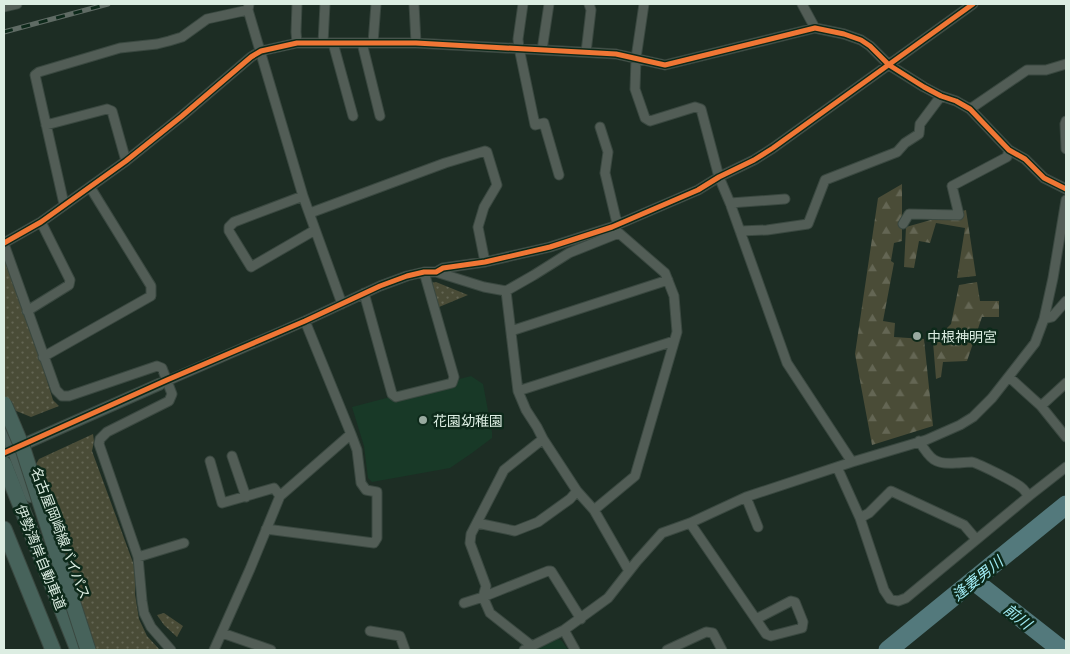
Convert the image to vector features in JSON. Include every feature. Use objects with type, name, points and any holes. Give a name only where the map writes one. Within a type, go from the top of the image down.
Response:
[{"type":"highway","points":[[4,404],[23,449],[89,650]]},
{"type":"highway","name":"伊勢湾岸自動車道","points":[[4,464],[78,650]]},
{"type":"highway","name":"伊勢湾岸自動車道","points":[[4,529],[53,650]]},
{"type":"main road","points":[[4,409],[12,449]]},
{"type":"main road","name":"名古屋岡崎線バイパス","points":[[4,426],[89,650]]},
{"type":"main road","points":[[4,542],[47,650]]},
{"type":"street","points":[[4,7],[17,4]]},
{"type":"street","points":[[297,4],[297,43]]},
{"type":"street","points":[[323,43],[325,4]]},
{"type":"street","points":[[372,43],[376,4]]},
{"type":"street","points":[[414,4],[416,43]]},
{"type":"street","points":[[523,4],[518,39],[535,125],[544,123],[559,175]]},
{"type":"street","points":[[542,50],[549,4]]},
{"type":"street","points":[[586,52],[591,10],[589,4]]},
{"type":"street","points":[[644,4],[636,58],[635,89],[645,118],[650,121],[695,107],[701,109],[719,177],[787,363],[852,462]]},
{"type":"street","points":[[802,4],[815,28]]},
{"type":"street","points":[[12,449],[306,321],[364,293],[407,276],[424,272],[436,272],[484,287],[506,291],[568,253],[617,227],[692,193],[754,160],[973,4]]},
{"type":"street","points":[[64,204],[35,75],[39,72],[120,48],[157,44],[182,37],[207,19],[248,7],[303,196],[342,304]]},
{"type":"street","points":[[171,650],[151,627],[144,612],[138,557],[100,449],[100,439],[107,432],[169,401],[172,394],[163,382],[162,368],[157,366],[66,397],[62,396],[56,390],[43,357],[4,243],[41,222],[126,162],[250,57],[261,51],[297,43],[416,43],[616,54],[665,65],[815,28],[844,34],[861,40],[870,46],[889,65],[924,87],[970,109],[1009,150],[1025,159],[1044,178],[1066,189]]},
{"type":"street","points":[[333,43],[352,116]]},
{"type":"street","points":[[362,43],[380,116]]},
{"type":"street","points":[[970,109],[1027,70],[1046,70],[1066,64]]},
{"type":"street","points":[[740,231],[767,230],[808,224],[825,180],[897,152],[905,143],[919,134],[920,124],[941,96]]},
{"type":"street","points":[[46,125],[107,109],[112,111],[126,162]]},
{"type":"street","points":[[1066,121],[1066,149]]},
{"type":"street","points":[[594,510],[634,476],[677,332],[674,296],[665,273],[617,227],[605,173],[608,152],[600,127]]},
{"type":"street","points":[[903,224],[909,214],[959,216],[952,186],[1007,157],[1009,150]]},
{"type":"street","points":[[310,213],[445,163],[485,151],[487,152],[497,184],[484,208],[478,227],[485,262]]},
{"type":"street","points":[[43,357],[151,296],[151,286],[90,187]]},
{"type":"street","points":[[303,196],[234,222],[229,227],[229,231],[252,266],[315,230]]},
{"type":"street","points":[[730,203],[785,199]]},
{"type":"street","points":[[543,439],[504,470],[471,534],[470,543],[486,586],[483,597],[490,613],[528,648],[564,630],[608,598],[662,533],[690,523],[746,498],[919,441],[973,418],[992,398],[1035,343],[1044,319],[1053,278],[1066,200]]},
{"type":"street","points":[[28,311],[70,285],[70,280],[41,222]]},
{"type":"street","points":[[436,272],[443,268],[485,262],[550,247],[617,227]]},
{"type":"street","points":[[364,293],[392,394],[396,397],[452,383],[454,377],[424,272]]},
{"type":"street","points":[[511,332],[668,280]]},
{"type":"street","points":[[506,291],[518,391],[526,410],[577,491],[594,510],[629,571]]},
{"type":"street","points":[[1044,319],[1052,317],[1066,301]]},
{"type":"street","points":[[266,529],[374,543],[377,538],[376,492],[366,490],[361,483],[357,450],[306,321]]},
{"type":"street","points":[[518,391],[674,341]]},
{"type":"street","points":[[1009,377],[1041,406],[1066,437]]},
{"type":"street","points":[[1041,406],[1066,383]]},
{"type":"street","points":[[214,650],[280,496],[351,434]]},
{"type":"street","points":[[919,441],[928,456],[940,463],[971,462],[978,464],[1013,482],[1029,496]]},
{"type":"street","points":[[232,456],[246,496]]},
{"type":"street","points":[[210,461],[222,504],[274,488],[280,496]]},
{"type":"street","points":[[837,467],[860,518],[884,590],[890,599],[898,602],[906,598],[1066,467]]},
{"type":"street","points":[[477,522],[515,531],[538,522],[570,499],[577,491]]},
{"type":"street","points":[[860,518],[869,513],[892,491],[964,525],[976,539]]},
{"type":"street","points":[[746,498],[758,527]]},
{"type":"street","points":[[690,523],[766,634],[771,636],[802,628],[803,622],[795,602],[791,601],[757,620]]},
{"type":"street","points":[[138,557],[184,543]]},
{"type":"street","points":[[464,603],[551,571],[581,619]]},
{"type":"street","points":[[564,630],[575,650]]},
{"type":"street","points":[[370,631],[400,636],[405,650]]},
{"type":"street","points":[[667,650],[706,632],[713,633],[722,650]]},
{"type":"street","points":[[222,633],[271,650]]},
{"type":"shaded area","name":"花園幼稚園","points":[[471,376],[483,384],[492,438],[450,468],[372,482],[368,478],[364,446],[352,407]]},
{"type":"shaded area","points":[[558,639],[562,641],[568,650],[535,650]]},
{"type":"green space","points":[[902,184],[902,241],[894,243],[891,261],[894,263],[883,321],[895,323],[894,337],[924,339],[933,426],[872,445],[855,354],[878,198]]},
{"type":"green space","points":[[966,210],[976,276],[957,278],[965,228],[936,223],[930,243],[919,241],[914,268],[904,267],[906,227]]},
{"type":"green space","points":[[4,249],[7,250],[53,400],[59,406],[31,417],[9,408],[4,394]]},
{"type":"green space","points":[[436,282],[468,295],[439,307],[431,283]]},
{"type":"green space","points":[[977,282],[980,301],[999,301],[999,317],[982,317],[967,361],[943,362],[941,377],[936,379],[933,342],[951,324],[959,285]]},
{"type":"green space","points":[[93,434],[92,451],[135,568],[135,594],[139,619],[147,636],[160,650],[89,650],[29,476],[39,459]]},
{"type":"green space","points":[[164,613],[183,626],[177,637],[164,625],[157,615]]},
{"type":"waterway","name":"逢妻男川","points":[[888,650],[1066,505]]},
{"type":"waterway","name":"前川","points":[[974,581],[1062,650]]},
{"type":"railway","points":[[4,32],[108,4]]},
{"type":"cycle path","points":[[4,453],[305,321],[380,286],[424,272],[436,272],[443,268],[485,262],[550,247],[612,227],[698,190],[773,148],[973,4]]},
{"type":"cycle path","points":[[4,243],[41,222],[126,161],[251,57],[261,51],[297,43],[416,43],[616,54],[665,65],[815,28],[844,34],[861,40],[870,46],[889,65],[924,87],[970,109],[1009,150],[1025,159],[1044,178],[1066,189]]},
{"type":"place","name":"中根神明宮","points":[[917,336]]},
{"type":"place","name":"花園幼稚園","points":[[423,420]]}]
